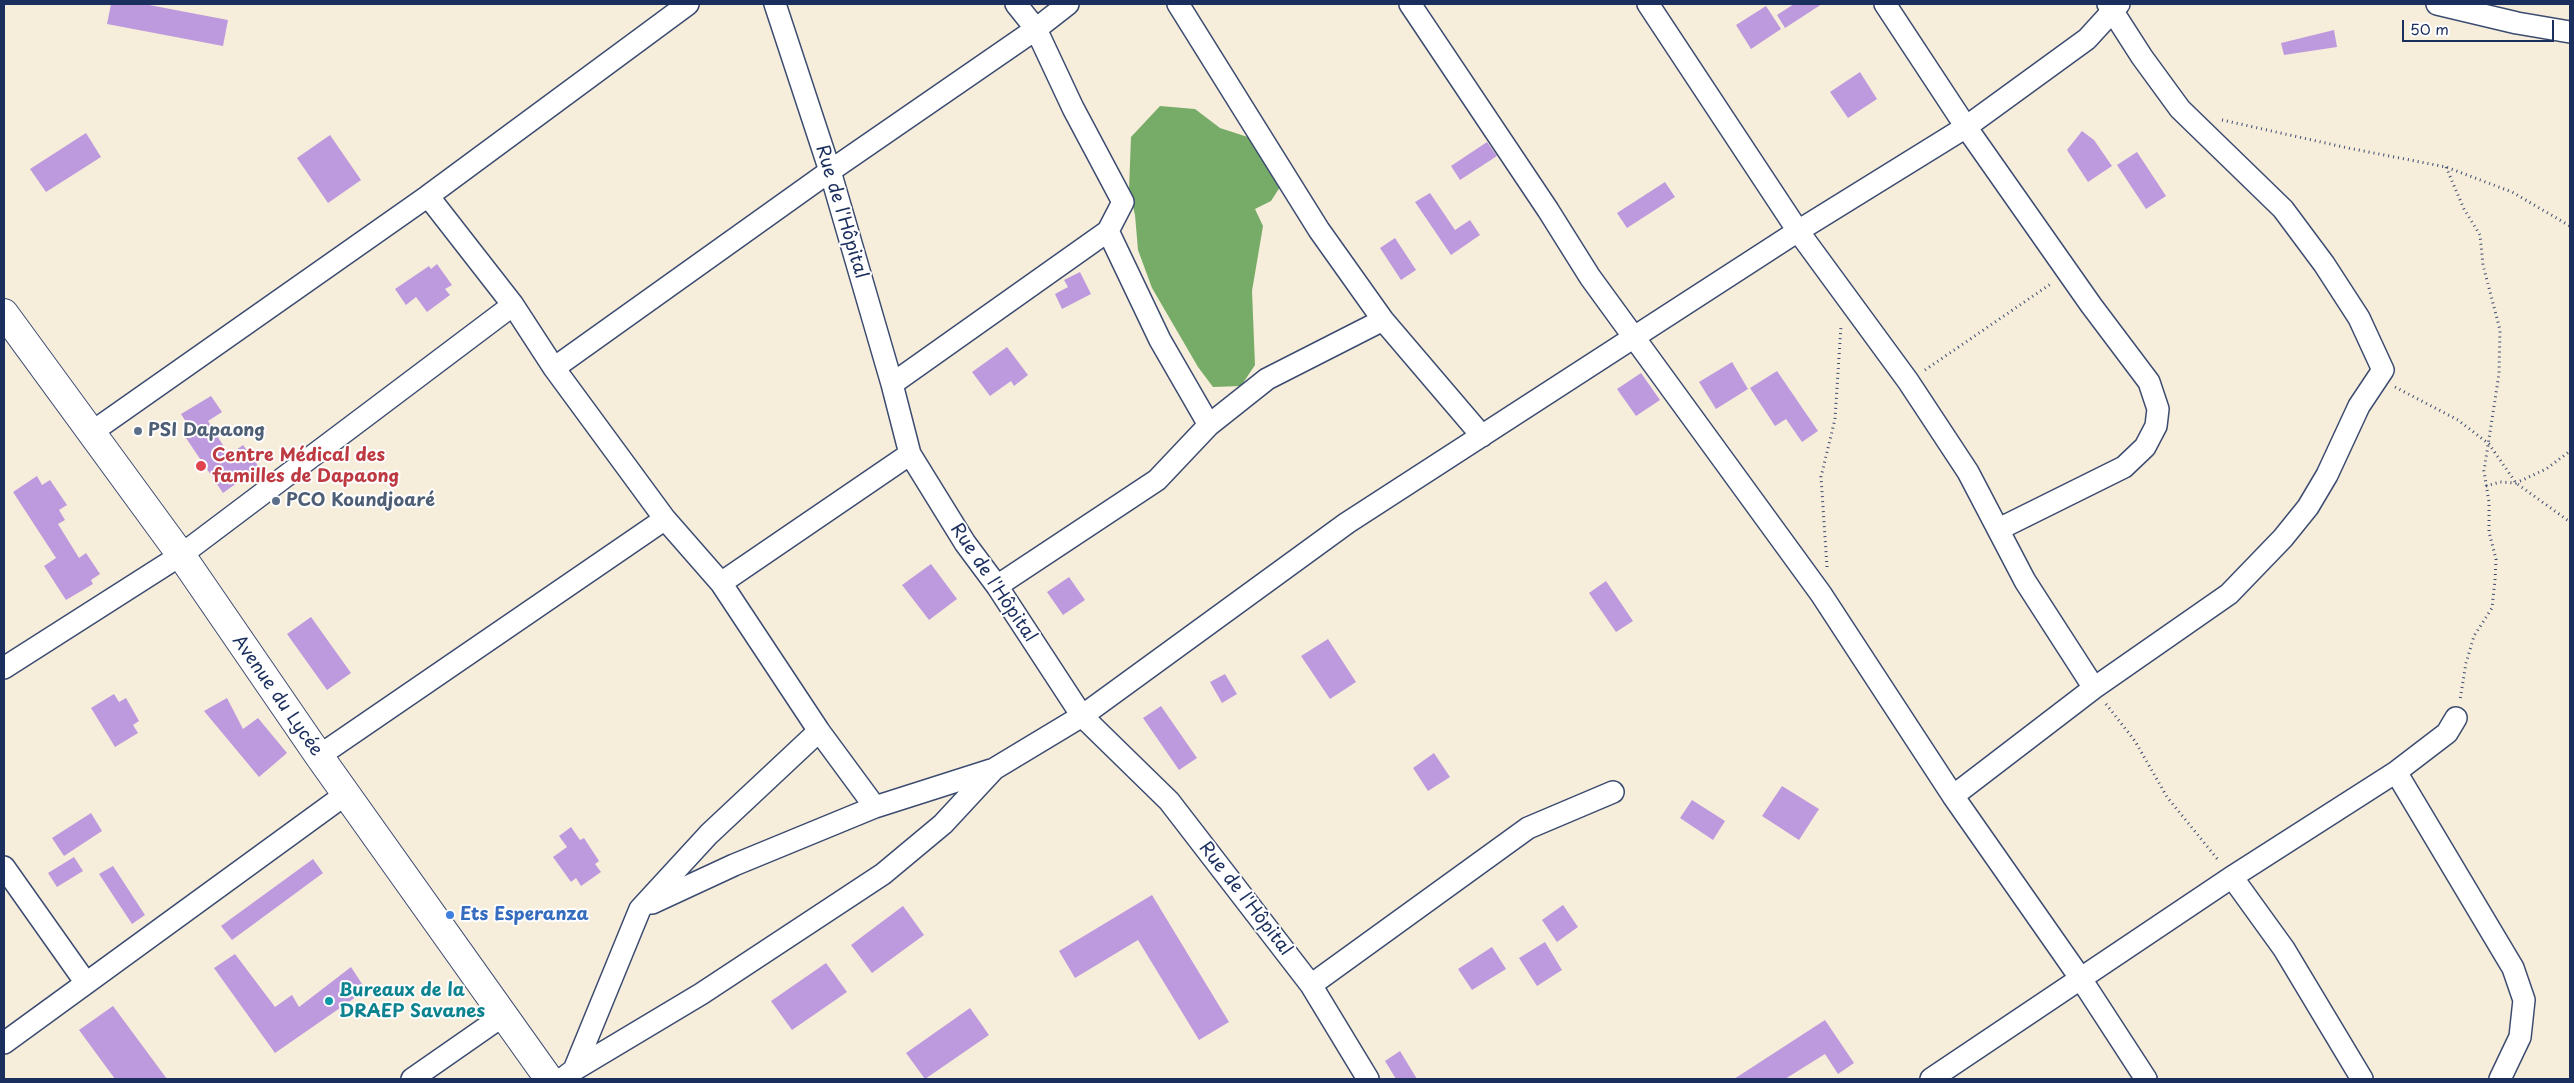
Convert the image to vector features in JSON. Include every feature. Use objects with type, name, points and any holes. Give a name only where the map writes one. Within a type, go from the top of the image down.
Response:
[{"type":"main road","name":"Avenue du Lycée","points":[[4,313],[181,555],[318,756],[504,1015],[562,1076]]},
{"type":"street","points":[[92,432],[428,196],[688,4]]},
{"type":"street","name":"Rue de l'Hôpital","points":[[775,4],[830,170],[892,384],[910,454],[964,543],[997,586],[1082,716],[1169,801],[1311,985],[1368,1079]]},
{"type":"street","points":[[892,384],[1108,231],[1123,202],[1073,108],[1036,29],[1016,4]]},
{"type":"street","points":[[554,368],[830,170],[1036,29],[1068,4]]},
{"type":"street","points":[[1178,4],[1319,230],[1383,320],[1482,436]]},
{"type":"street","points":[[1410,4],[1633,339],[1821,594],[1952,796],[2081,979],[2146,1079]]},
{"type":"street","points":[[1648,4],[1798,231],[1908,381],[1968,472],[1999,530],[2012,560],[2042,610],[2094,688]]},
{"type":"street","points":[[1885,4],[1966,127],[2068,273],[2149,382],[2158,409],[2156,426],[2145,447],[2124,467],[1999,530]]},
{"type":"street","points":[[2437,4],[2517,23],[2570,32]]},
{"type":"street","points":[[640,909],[734,865],[875,807],[994,769],[1082,716],[1347,524],[1798,231],[1966,127],[2087,39],[2114,7],[2156,78],[2180,109],[2283,209],[2324,264],[2359,318],[2383,370],[2351,422],[2327,475],[2308,507],[2283,538],[2229,594],[2094,688],[1952,796]]},
{"type":"street","points":[[428,196],[514,305],[554,368],[665,519],[721,583],[819,731],[875,807]]},
{"type":"street","points":[[1108,231],[1160,340],[1209,425]]},
{"type":"street","points":[[4,668],[181,555],[514,305]]},
{"type":"street","points":[[997,586],[1157,480],[1209,425],[1267,379],[1383,320]]},
{"type":"street","points":[[721,583],[910,454]]},
{"type":"street","points":[[318,756],[665,519]]},
{"type":"street","points":[[1930,1079],[2232,877],[2396,772],[2446,733],[2456,718]]},
{"type":"street","points":[[562,1076],[640,909],[709,834],[819,731]]},
{"type":"street","points":[[562,1076],[702,994],[882,874],[943,824],[994,769]]},
{"type":"street","points":[[2396,772],[2513,968],[2524,1000],[2520,1037],[2500,1079]]},
{"type":"street","points":[[1311,985],[1528,828],[1613,792]]},
{"type":"street","points":[[4,1043],[346,794]]},
{"type":"street","points":[[4,867],[86,984]]},
{"type":"street","points":[[2232,877],[2284,950],[2362,1079]]},
{"type":"street","points":[[412,1079],[504,1015]]},
{"type":"path","points":[[2216,118],[2348,148],[2446,167],[2512,192],[2570,226]]},
{"type":"path","points":[[2446,167],[2464,208],[2480,235],[2483,265],[2500,330],[2500,374],[2484,471],[2489,532],[2496,559],[2492,608],[2474,636],[2466,663],[2456,718]]},
{"type":"path","points":[[1908,381],[2068,273]]},
{"type":"path","points":[[1821,594],[1828,562],[1822,511],[1821,477],[1835,419],[1844,293]]},
{"type":"path","points":[[2383,370],[2396,387],[2458,420],[2489,444],[2516,483],[2570,522]]},
{"type":"path","points":[[2486,486],[2500,482],[2516,483],[2546,469],[2570,451]]},
{"type":"path","points":[[2094,688],[2135,741],[2168,797],[2232,877]]},
{"type":"green space","points":[[1160,106],[1195,109],[1220,128],[1257,140],[1280,187],[1271,201],[1255,209],[1263,226],[1252,291],[1255,365],[1241,386],[1213,387],[1198,367],[1152,288],[1138,250],[1135,215],[1129,190],[1131,137]]},
{"type":"building","points":[[111,4],[144,4],[228,20],[223,46],[107,24]]},
{"type":"building","points":[[1794,4],[1822,4],[1785,28],[1777,15]]},
{"type":"building","points":[[1766,6],[1781,29],[1751,49],[1736,25]]},
{"type":"building","points":[[2334,30],[2337,47],[2284,55],[2281,43]]},
{"type":"building","points":[[1860,72],[1877,99],[1848,118],[1830,92]]},
{"type":"building","points":[[2082,131],[2094,140],[2112,166],[2088,182],[2067,150]]},
{"type":"building","points":[[86,133],[101,157],[46,192],[30,169]]},
{"type":"building","points":[[330,135],[361,180],[328,203],[297,158]]},
{"type":"building","points":[[1487,142],[1497,156],[1460,180],[1451,166]]},
{"type":"building","points":[[2137,152],[2166,196],[2146,209],[2117,165]]},
{"type":"building","points":[[1665,182],[1675,197],[1627,228],[1617,213]]},
{"type":"building","points":[[1430,193],[1455,230],[1470,220],[1480,235],[1451,255],[1415,202]]},
{"type":"building","points":[[1395,238],[1416,270],[1401,280],[1380,248]]},
{"type":"building","points":[[437,264],[452,285],[445,289],[450,295],[427,312],[416,297],[406,305],[395,289],[429,266],[431,269]]},
{"type":"building","points":[[1080,272],[1091,294],[1062,309],[1055,294],[1068,287],[1064,280]]},
{"type":"building","points":[[1007,347],[1028,375],[1014,386],[1011,381],[990,396],[972,372]]},
{"type":"building","points":[[1732,362],[1748,389],[1716,409],[1699,382]]},
{"type":"building","points":[[1777,371],[1818,431],[1802,442],[1786,419],[1775,426],[1750,388]]},
{"type":"building","points":[[1641,373],[1660,400],[1636,416],[1617,389]]},
{"type":"building","points":[[211,396],[222,412],[208,421],[229,455],[243,445],[259,467],[223,493],[186,438],[193,433],[181,414]]},
{"type":"building","points":[[37,476],[42,485],[50,480],[67,505],[59,510],[65,520],[58,524],[79,558],[86,553],[100,574],[91,580],[93,584],[66,600],[44,566],[56,558],[13,492]]},
{"type":"building","points":[[931,564],[957,599],[929,620],[902,585]]},
{"type":"building","points":[[1069,577],[1085,600],[1063,615],[1047,592]]},
{"type":"building","points":[[1606,581],[1633,621],[1616,632],[1589,593]]},
{"type":"building","points":[[311,617],[351,673],[327,690],[287,634]]},
{"type":"building","points":[[1328,639],[1356,682],[1330,699],[1301,656]]},
{"type":"building","points":[[1225,674],[1237,694],[1222,703],[1210,682]]},
{"type":"building","points":[[114,694],[119,702],[126,698],[139,721],[133,725],[138,733],[115,747],[91,708]]},
{"type":"building","points":[[227,698],[243,729],[258,718],[287,753],[259,777],[204,711]]},
{"type":"building","points":[[1161,706],[1197,758],[1179,770],[1143,718]]},
{"type":"building","points":[[1434,753],[1450,777],[1428,791],[1413,768]]},
{"type":"building","points":[[1782,786],[1819,809],[1799,840],[1762,816]]},
{"type":"building","points":[[1692,800],[1725,821],[1713,840],[1680,818]]},
{"type":"building","points":[[91,813],[102,831],[64,856],[52,838]]},
{"type":"building","points":[[571,827],[580,840],[584,838],[599,861],[595,864],[601,872],[581,886],[576,878],[571,882],[553,857],[567,847],[559,836]]},
{"type":"building","points":[[74,857],[83,871],[57,887],[48,873]]},
{"type":"building","points":[[313,859],[323,873],[232,940],[221,926]]},
{"type":"building","points":[[113,866],[145,915],[132,924],[99,874]]},
{"type":"building","points":[[1152,895],[1229,1022],[1199,1040],[1138,940],[1075,978],[1059,951]]},
{"type":"building","points":[[1563,905],[1578,927],[1557,942],[1542,920]]},
{"type":"building","points":[[903,906],[924,935],[872,973],[851,945]]},
{"type":"building","points":[[1545,942],[1562,970],[1537,986],[1519,958]]},
{"type":"building","points":[[1492,947],[1506,969],[1472,990],[1458,969]]},
{"type":"building","name":"Bureaux de la DRAEP Savanes","points":[[235,954],[275,1007],[292,995],[299,1007],[351,967],[366,990],[275,1053],[214,968]]},
{"type":"building","points":[[826,963],[847,992],[792,1030],[771,1001]]},
{"type":"building","points":[[113,1006],[167,1079],[115,1079],[79,1030]]},
{"type":"building","points":[[970,1008],[989,1035],[925,1079],[906,1053]]},
{"type":"building","points":[[1825,1020],[1854,1063],[1838,1074],[1825,1054],[1785,1079],[1734,1079]]},
{"type":"building","points":[[1400,1051],[1417,1079],[1396,1079],[1385,1061]]},
{"type":"place","name":"PSI Dapaong","points":[[138,431]]},
{"type":"place","name":"Centre Médical des familles de Dapaong","points":[[201,466]]},
{"type":"place","name":"PCO Koundjoaré","points":[[276,501]]},
{"type":"place","name":"Ets Esperanza","points":[[450,915]]},
{"type":"place","name":"Bureaux de la DRAEP Savanes","points":[[329,1001]]}]
